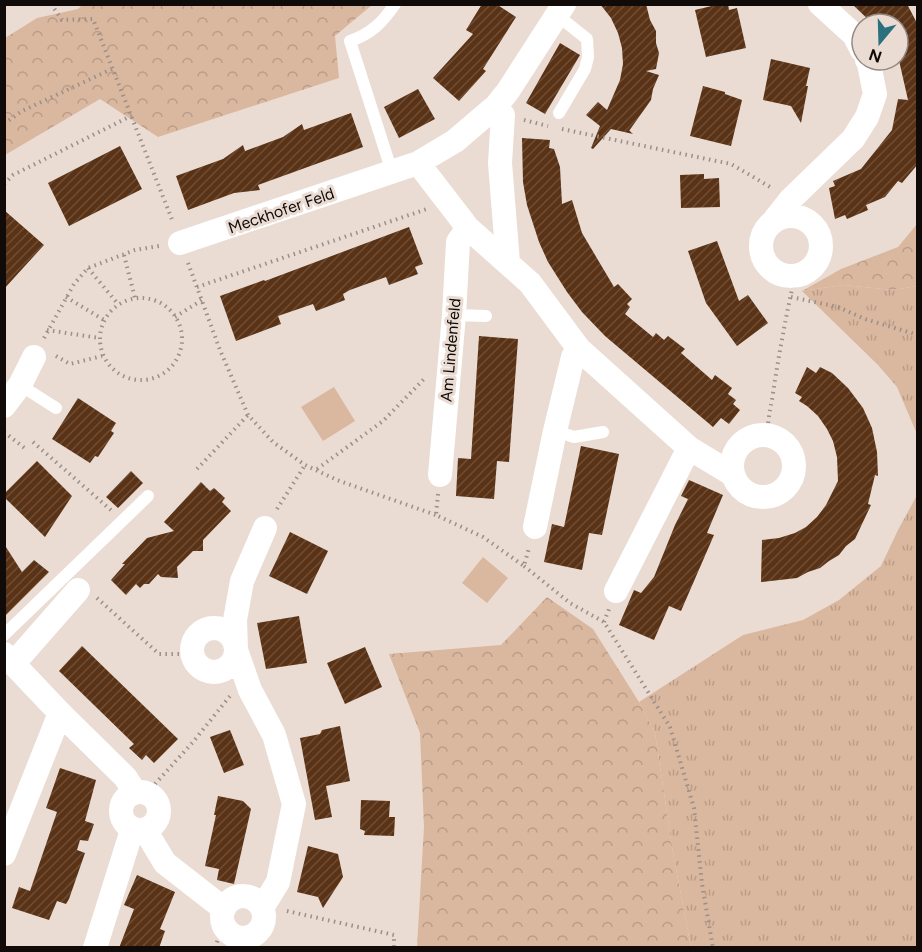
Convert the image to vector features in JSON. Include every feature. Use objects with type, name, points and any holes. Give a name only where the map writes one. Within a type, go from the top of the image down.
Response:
[{"type":"street","points":[[820,4],[850,31]]},
{"type":"street","name":"Meckhofer Feld","points":[[180,243],[418,163],[455,141],[499,111],[508,91],[561,10]]},
{"type":"street","points":[[772,223],[791,216],[801,218],[817,230],[821,240],[818,260],[793,287],[785,276],[768,267],[763,258],[761,249],[765,230],[791,198],[853,139],[867,117],[875,94],[871,72]]},
{"type":"street","points":[[499,111],[500,163],[508,263]]},
{"type":"street","points":[[418,163],[468,228],[530,283],[579,349],[689,448],[732,474]]},
{"type":"street","name":"Am Lindenfeld","points":[[440,475],[458,242],[468,228]]},
{"type":"street","points":[[535,527],[573,357],[579,349]]},
{"type":"street","points":[[4,406],[20,385],[37,352]]},
{"type":"street","points":[[768,435],[778,438],[792,453],[793,474],[782,491],[773,496],[752,496],[743,491],[732,474],[731,463],[734,453],[748,438],[768,435]]},
{"type":"street","points":[[616,591],[689,448]]},
{"type":"street","points":[[85,591],[9,658],[60,713],[143,794],[124,800],[120,812],[125,824],[139,830],[222,928],[237,937],[250,937],[261,928],[264,922],[263,910],[278,882],[294,804],[274,735],[250,690],[236,650],[235,642],[226,632],[219,628],[212,628],[199,633],[191,646],[194,661],[204,671],[219,672],[232,664],[236,650],[235,620],[242,580],[266,528]]},
{"type":"street","points":[[4,854],[60,713]]},
{"type":"street","points":[[95,948],[139,830]]},
{"type":"street","points":[[222,928],[228,903],[233,899],[240,896],[253,898],[263,910]]},
{"type":"lane","points":[[392,172],[350,41],[364,37],[385,18],[395,4]]},
{"type":"lane","points":[[559,113],[585,69],[588,57],[587,39],[561,10]]},
{"type":"lane","points":[[454,315],[486,316]]},
{"type":"lane","points":[[20,385],[56,408]]},
{"type":"lane","points":[[555,431],[574,437],[603,432]]},
{"type":"lane","points":[[4,635],[148,496]]},
{"type":"path","points":[[51,4],[62,20],[93,19],[220,351],[248,415],[273,442],[305,465],[337,480],[436,515],[483,537],[570,603],[604,622],[670,727],[694,808],[702,884],[713,948]]},
{"type":"path","points":[[4,124],[22,111],[112,69]]},
{"type":"path","points":[[499,111],[623,143],[731,164],[791,198]]},
{"type":"path","points":[[4,184],[13,175],[131,116]]},
{"type":"path","points":[[197,287],[448,202]]},
{"type":"path","points":[[102,356],[70,364],[37,352],[66,297],[88,268],[135,250],[180,243]]},
{"type":"path","points":[[124,255],[135,298]]},
{"type":"path","points":[[88,268],[118,304]]},
{"type":"path","points":[[768,435],[767,424],[793,287],[865,319],[918,335]]},
{"type":"path","points":[[66,297],[104,320]]},
{"type":"path","points":[[135,298],[146,298],[158,302],[175,317],[181,328],[180,353],[166,373],[143,381],[130,380],[119,375],[102,356],[99,338],[104,320],[118,304],[135,298]]},
{"type":"path","points":[[175,317],[202,300]]},
{"type":"path","points":[[47,330],[99,338]]},
{"type":"path","points":[[317,470],[384,421],[451,351]]},
{"type":"path","points":[[197,469],[248,415]]},
{"type":"path","points":[[4,432],[27,450]]},
{"type":"path","points":[[33,442],[123,521]]},
{"type":"path","points":[[266,528],[305,465]]},
{"type":"path","points":[[436,515],[440,475]]},
{"type":"path","points":[[524,566],[535,527]]},
{"type":"path","points":[[85,591],[159,654],[191,654]]},
{"type":"path","points":[[143,794],[153,787],[193,742],[245,677]]},
{"type":"path","points":[[263,910],[276,909],[394,935],[394,948]]},
{"type":"green space","points":[[82,5],[372,5],[335,36],[339,78],[158,137],[100,99],[5,155],[5,38],[37,18],[78,9]]},
{"type":"green space","points":[[917,224],[917,286],[893,290],[844,285],[802,291],[841,269],[898,247]]},
{"type":"green space","points":[[844,285],[893,290],[917,286],[917,434],[897,387],[878,365],[802,291]]},
{"type":"green space","points":[[334,387],[355,421],[323,441],[301,407]]},
{"type":"green space","points":[[917,472],[917,947],[691,947],[673,853],[655,733],[639,702],[743,635],[803,620],[839,600],[881,566],[916,497]]},
{"type":"green space","points":[[483,557],[508,578],[487,603],[462,583]]},
{"type":"green space","points":[[547,597],[593,629],[639,702],[655,733],[673,853],[691,947],[417,947],[424,827],[420,733],[389,654],[501,645]]},
{"type":"building","points":[[482,4],[496,4],[516,17],[483,69],[486,71],[459,101],[433,78],[473,34],[466,30]]},
{"type":"building","points":[[600,4],[646,4],[650,20],[656,31],[659,53],[656,69],[646,71],[659,75],[651,100],[629,131],[633,134],[611,129],[593,149],[591,148],[600,126],[586,115],[598,102],[607,110],[620,80],[623,64],[618,33],[611,18]]},
{"type":"building","points":[[728,4],[729,10],[737,8],[746,48],[706,57],[695,10]]},
{"type":"building","points":[[852,4],[907,4],[918,25],[918,164],[902,183],[898,181],[885,197],[866,205],[868,210],[847,219],[845,215],[835,219],[829,188],[835,186],[833,181],[861,169],[892,130],[898,99],[908,100],[902,72],[910,72],[910,12],[860,12]]},
{"type":"building","points":[[560,43],[580,55],[545,114],[526,103]]},
{"type":"building","points":[[771,59],[810,68],[801,123],[791,106],[763,100]]},
{"type":"building","points":[[703,86],[742,100],[731,146],[690,136]]},
{"type":"building","points":[[418,89],[435,119],[399,138],[384,107]]},
{"type":"building","points":[[351,113],[363,147],[258,185],[260,190],[234,193],[188,210],[176,176],[223,159],[243,145],[245,151],[283,137],[302,124],[304,130]]},
{"type":"building","points":[[522,138],[550,140],[549,148],[554,149],[560,167],[562,204],[572,200],[582,233],[614,287],[618,284],[632,299],[627,304],[630,307],[625,314],[653,337],[656,333],[664,340],[668,336],[685,349],[681,353],[712,380],[715,375],[732,388],[728,394],[736,400],[733,404],[740,410],[729,424],[721,418],[713,427],[605,336],[567,292],[548,262],[527,205],[523,182]]},
{"type":"building","points":[[120,146],[142,189],[69,226],[48,183]]},
{"type":"building","points":[[704,174],[704,179],[719,178],[720,207],[681,208],[680,175]]},
{"type":"building","points":[[4,210],[44,245],[4,289]]},
{"type":"building","points":[[409,227],[423,264],[415,267],[418,274],[389,285],[386,277],[350,290],[343,294],[345,300],[316,311],[313,304],[278,316],[281,324],[236,341],[220,296]]},
{"type":"building","points":[[717,241],[739,301],[748,295],[768,323],[737,346],[706,303],[688,251]]},
{"type":"building","points":[[479,336],[518,339],[509,462],[497,461],[494,499],[456,496],[458,458],[471,459]]},
{"type":"building","points":[[807,367],[816,373],[820,367],[832,373],[848,388],[863,408],[872,428],[877,452],[878,476],[875,475],[868,504],[871,505],[855,539],[839,555],[820,568],[797,578],[761,582],[762,540],[779,538],[806,527],[826,505],[838,481],[837,457],[833,441],[818,416],[799,401],[802,397],[795,393]]},
{"type":"building","points":[[78,398],[116,423],[111,431],[114,433],[98,457],[95,456],[90,463],[52,439]]},
{"type":"building","points":[[581,446],[619,454],[602,535],[589,533],[582,570],[544,562],[552,524],[564,527]]},
{"type":"building","points":[[37,461],[72,496],[45,537],[4,497],[4,494]]},
{"type":"building","points":[[131,471],[143,483],[118,508],[106,497]]},
{"type":"building","points":[[689,480],[723,495],[707,533],[714,535],[681,611],[669,606],[654,640],[619,625],[634,590],[641,593],[654,577],[688,499],[681,496]]},
{"type":"building","points":[[201,482],[210,491],[214,488],[225,498],[222,502],[231,511],[203,540],[203,551],[193,551],[177,567],[178,578],[161,577],[158,574],[149,584],[144,584],[140,588],[136,584],[126,595],[111,580],[125,564],[122,564],[147,538],[174,531],[164,522]]},
{"type":"building","points":[[290,532],[328,551],[307,594],[269,576]]},
{"type":"building","points":[[4,544],[22,572],[34,560],[49,572],[4,617]]},
{"type":"building","points":[[299,616],[307,663],[266,669],[257,623]]},
{"type":"building","points":[[82,646],[178,739],[154,763],[146,755],[142,760],[129,748],[134,744],[59,671]]},
{"type":"building","points":[[365,647],[382,687],[345,704],[327,663]]},
{"type":"building","points":[[340,726],[350,781],[326,786],[332,817],[315,820],[300,738],[320,734],[322,730]]},
{"type":"building","points":[[230,730],[244,765],[224,773],[210,737]]},
{"type":"building","points":[[60,768],[96,780],[85,821],[94,824],[88,841],[80,840],[77,850],[85,853],[69,899],[66,904],[57,901],[49,920],[12,908],[19,887],[30,891],[57,812],[46,808]]},
{"type":"building","points":[[218,796],[243,801],[251,809],[234,884],[217,880],[219,869],[205,866]]},
{"type":"building","points":[[361,800],[390,801],[389,817],[395,817],[394,836],[364,835],[365,831],[360,829]]},
{"type":"building","points":[[308,846],[338,854],[343,877],[323,908],[318,897],[297,892]]},
{"type":"building","points":[[137,875],[175,892],[160,929],[165,931],[159,948],[119,948],[134,909],[124,905]]}]
